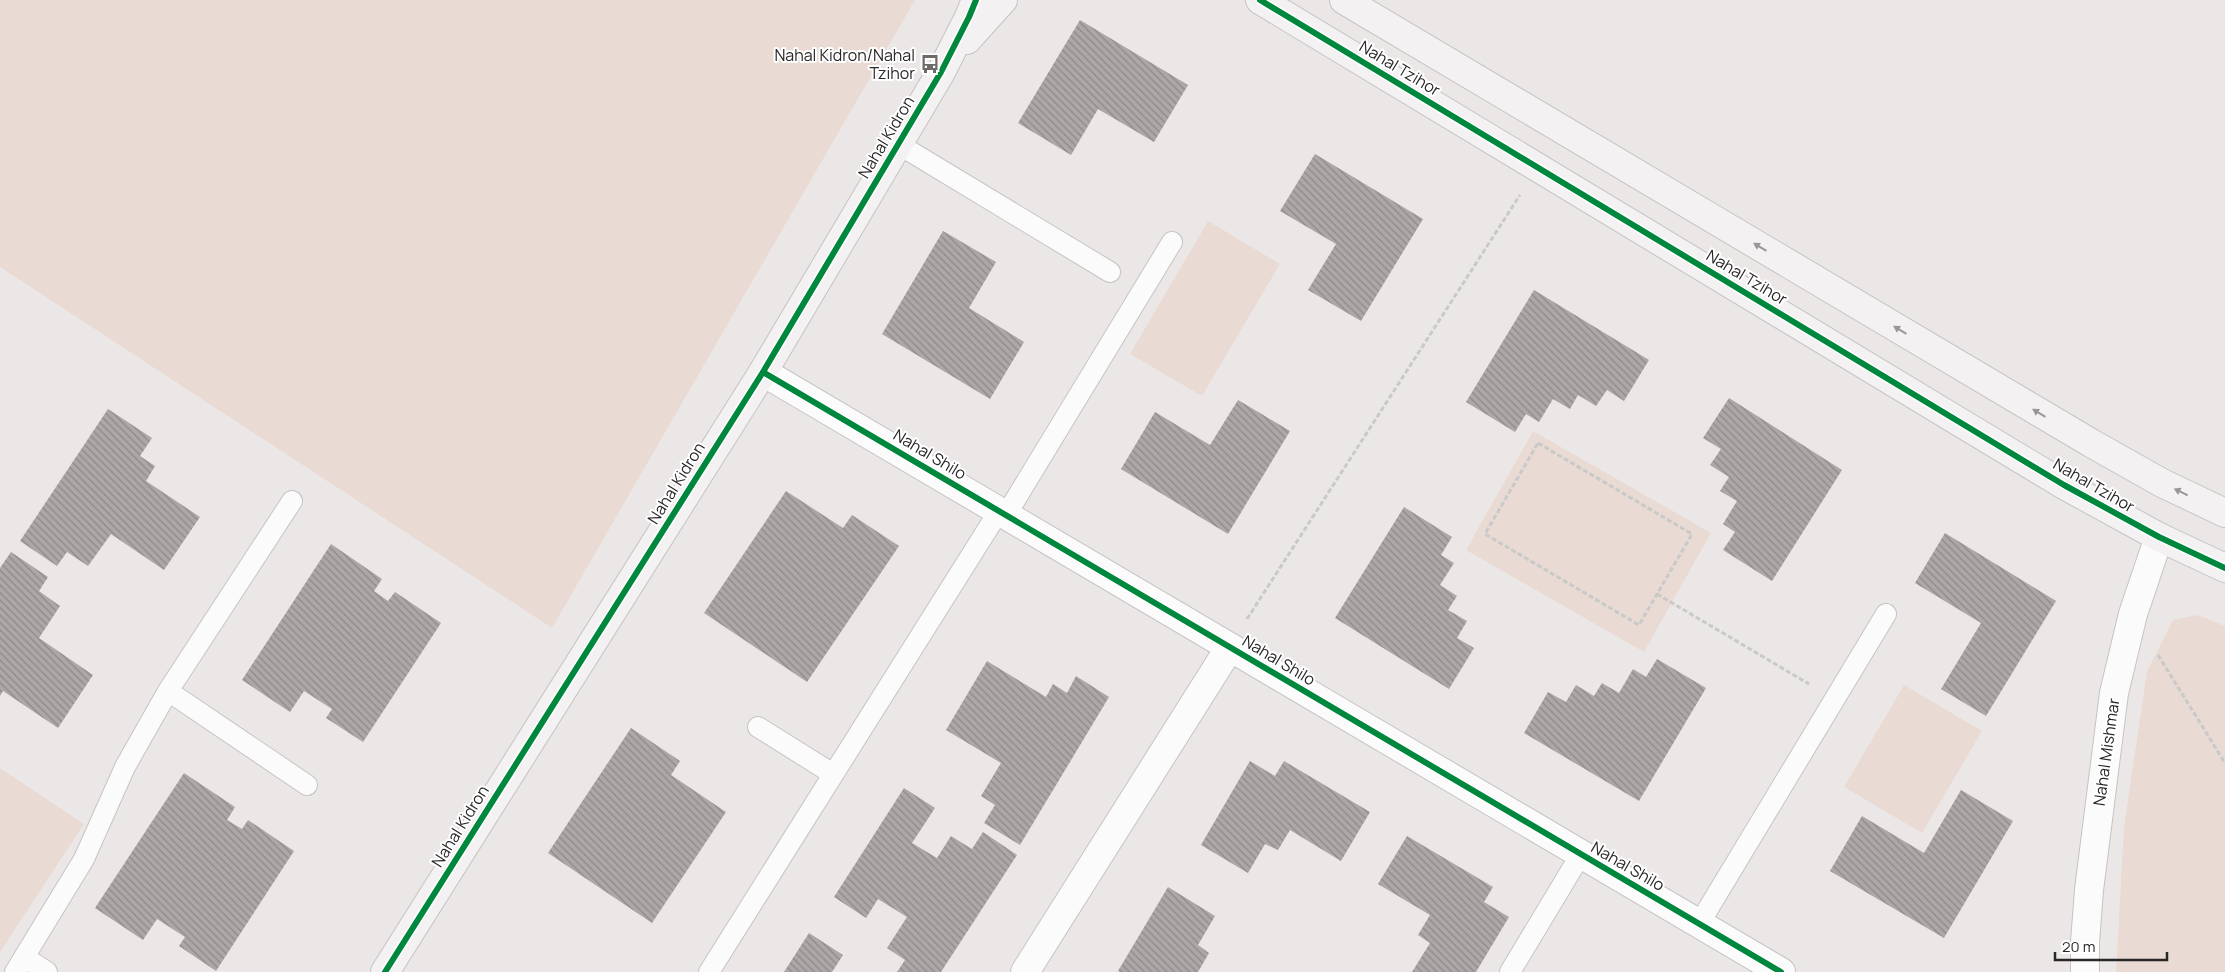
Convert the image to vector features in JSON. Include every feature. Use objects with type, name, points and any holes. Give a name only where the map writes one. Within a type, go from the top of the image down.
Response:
[{"type":"street","name":"Nahal Kidron","points":[[385,972],[763,372],[941,72],[970,17],[976,0]]},
{"type":"street","name":"Nahal Kidron","points":[[941,72],[1003,0]]},
{"type":"street","name":"Nahal Tzihor","points":[[1260,0],[2064,485],[2159,537],[2225,568]]},
{"type":"street","name":"Nahal Tzihor","points":[[1344,0],[2091,443],[2162,483],[2225,514]]},
{"type":"street","name":"Nahal Shilo","points":[[763,372],[1781,972]]},
{"type":"street","name":"Nahal Mishmar","points":[[2085,972],[2089,890],[2107,736],[2114,693],[2133,614],[2159,537]]},
{"type":"street","name":"Nahal Shilo","points":[[1026,972],[1230,647]]},
{"type":"lane","points":[[898,144],[1110,272]]},
{"type":"lane","points":[[709,972],[833,774],[1002,513],[1172,242]]},
{"type":"lane","points":[[47,972],[20,964],[84,859],[125,766],[168,691],[292,501]]},
{"type":"lane","points":[[1699,924],[1886,614]]},
{"type":"lane","points":[[168,691],[307,785]]},
{"type":"lane","points":[[758,727],[833,774]]},
{"type":"lane","points":[[1510,972],[1581,854]]},
{"type":"path","points":[[1230,647],[1538,168]]},
{"type":"path","points":[[1538,443],[1692,534],[1657,594],[1639,625],[1485,534],[1538,443]]},
{"type":"path","points":[[1657,594],[1835,700]]},
{"type":"path","points":[[2133,614],[2225,764]]},
{"type":"shaded area","points":[[0,0],[915,0],[552,628],[0,267]]},
{"type":"shaded area","points":[[1208,221],[1280,264],[1202,396],[1130,354]]},
{"type":"shaded area","points":[[1533,431],[1711,533],[1644,652],[1466,550]]},
{"type":"shaded area","points":[[2198,615],[2225,626],[2225,972],[2116,972],[2124,827],[2147,671],[2173,620]]},
{"type":"shaded area","points":[[1904,685],[1982,731],[1922,833],[1844,787]]},
{"type":"shaded area","points":[[0,768],[84,824],[0,952]]},
{"type":"building","points":[[1080,20],[1188,85],[1154,142],[1098,109],[1071,155],[1018,123]]},
{"type":"building","points":[[1315,154],[1423,219],[1361,321],[1308,290],[1336,244],[1280,211]]},
{"type":"building","points":[[943,231],[996,262],[969,308],[1024,342],[990,399],[882,334]]},
{"type":"building","points":[[1534,290],[1649,360],[1624,401],[1607,390],[1596,406],[1578,395],[1570,409],[1553,399],[1539,422],[1526,414],[1515,432],[1466,402]]},
{"type":"building","points":[[1729,398],[1842,470],[1772,581],[1723,550],[1735,532],[1723,524],[1737,501],[1720,491],[1729,477],[1710,465],[1721,449],[1703,438]]},
{"type":"building","points":[[1238,400],[1290,431],[1228,534],[1121,469],[1155,412],[1210,445]]},
{"type":"building","points":[[108,409],[152,438],[140,456],[155,466],[146,481],[200,517],[164,570],[111,534],[88,566],[67,552],[57,566],[20,541]]},
{"type":"building","points":[[786,491],[843,528],[852,515],[899,546],[807,682],[704,613]]},
{"type":"building","points":[[1404,507],[1452,537],[1441,555],[1454,563],[1440,585],[1457,596],[1448,610],[1467,621],[1457,638],[1474,648],[1449,689],[1335,618]]},
{"type":"building","points":[[1945,533],[2056,601],[1986,716],[1941,689],[1981,623],[1915,583]]},
{"type":"building","points":[[331,544],[382,579],[374,591],[388,601],[395,592],[441,623],[363,742],[326,718],[332,709],[304,691],[290,712],[242,680]]},
{"type":"building","points":[[11,552],[48,577],[39,591],[60,606],[39,638],[93,675],[58,728],[3,691],[0,696],[0,568]]},
{"type":"building","points":[[1657,659],[1706,688],[1639,801],[1524,733],[1548,692],[1566,702],[1576,685],[1594,696],[1602,683],[1619,693],[1633,669],[1646,677]]},
{"type":"building","points":[[987,661],[1046,697],[1053,684],[1067,693],[1076,676],[1109,697],[1020,845],[984,823],[995,805],[981,796],[1001,763],[946,730]]},
{"type":"building","points":[[631,728],[680,761],[671,775],[726,812],[652,923],[548,853]]},
{"type":"building","points":[[1250,761],[1275,776],[1284,761],[1370,812],[1341,861],[1290,830],[1278,850],[1265,844],[1248,873],[1201,845]]},
{"type":"building","points":[[184,773],[235,807],[227,820],[242,829],[248,820],[294,851],[216,971],[179,946],[185,937],[157,919],[143,940],[95,908]]},
{"type":"building","points":[[904,788],[935,808],[912,843],[937,858],[951,836],[972,849],[983,832],[1017,855],[941,972],[897,972],[905,960],[887,948],[907,917],[878,899],[866,918],[834,897]]},
{"type":"building","points":[[1961,790],[2013,821],[1944,938],[1830,871],[1862,816],[1924,853]]},
{"type":"building","points":[[1407,836],[1493,887],[1484,902],[1509,917],[1476,972],[1412,972],[1430,943],[1418,935],[1430,915],[1378,884]]},
{"type":"building","points":[[1168,887],[1215,916],[1198,945],[1209,953],[1198,972],[1118,971]]},
{"type":"building","points":[[809,933],[843,955],[832,972],[784,972]]},
{"type":"cycle path","points":[[385,972],[763,372],[941,72],[976,0]]},
{"type":"cycle path","points":[[1260,0],[2064,485],[2159,537],[2225,568]]},
{"type":"cycle path","points":[[763,372],[1781,972]]},
{"type":"place","name":"Nahal Kidron/Nahal Tzihor","points":[[930,64]]}]
